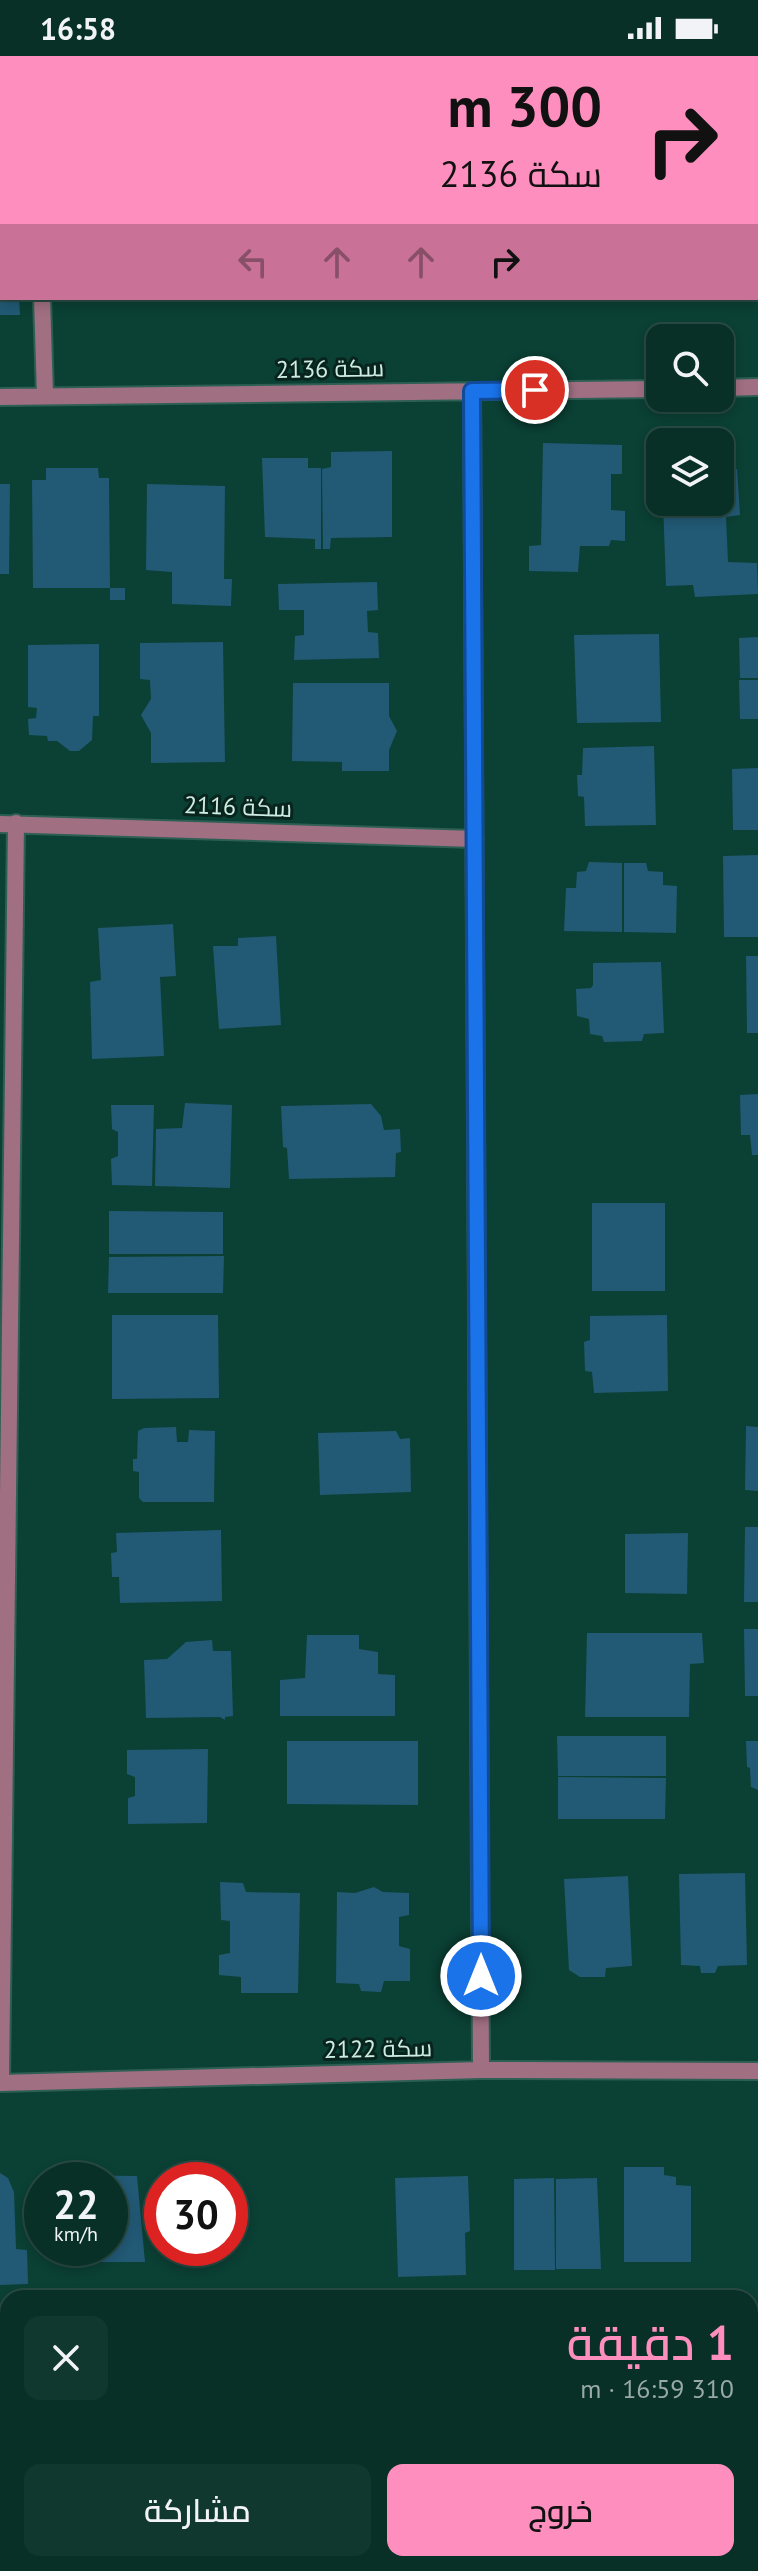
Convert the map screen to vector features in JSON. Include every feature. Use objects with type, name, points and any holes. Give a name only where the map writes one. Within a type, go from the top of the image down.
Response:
[{"type":"street","points":[[42,300],[45,396]]},
{"type":"street","points":[[734,388],[758,387]]},
{"type":"street","name":"سكة 2136","points":[[0,397],[646,389]]},
{"type":"street","points":[[472,391],[481,2070]]},
{"type":"street","points":[[1,2082],[8,823]]},
{"type":"street","name":"سكة 2116","points":[[8,823],[475,839]]},
{"type":"street","name":"سكة 2122","points":[[1,2082],[481,2070],[758,2071]]},
{"type":"building","points":[[0,300],[19,300],[20,315],[0,315]]},
{"type":"building","points":[[543,443],[622,445],[622,474],[611,474],[611,510],[625,511],[625,541],[611,540],[609,546],[580,546],[578,572],[529,571],[529,546],[541,545]]},
{"type":"building","points":[[392,451],[392,537],[331,538],[330,549],[323,549],[322,469],[331,467],[331,452]]},
{"type":"building","points":[[262,458],[308,458],[308,468],[321,468],[321,549],[315,549],[315,539],[265,537]]},
{"type":"building","points":[[46,468],[98,468],[99,478],[109,478],[110,588],[33,588],[32,480],[46,480]]},
{"type":"building","points":[[734,469],[737,469],[740,515],[734,516]]},
{"type":"building","points":[[0,484],[10,484],[9,574],[0,574]]},
{"type":"building","points":[[147,484],[225,486],[224,579],[232,579],[231,606],[172,604],[172,572],[146,570]]},
{"type":"building","points":[[664,516],[733,516],[726,517],[728,562],[757,563],[758,594],[695,597],[693,585],[666,586]]},
{"type":"building","points":[[377,582],[378,610],[367,611],[368,632],[378,633],[379,658],[294,660],[295,636],[304,635],[304,610],[279,610],[278,584]]},
{"type":"building","points":[[110,588],[125,588],[125,600],[110,600]]},
{"type":"building","points":[[659,634],[661,722],[577,723],[574,635]]},
{"type":"building","points":[[758,637],[758,678],[740,678],[739,638]]},
{"type":"building","points":[[223,642],[225,762],[151,763],[151,733],[141,715],[151,699],[150,680],[140,679],[140,643]]},
{"type":"building","points":[[99,644],[99,716],[93,716],[92,740],[79,751],[70,751],[57,741],[48,741],[47,736],[29,735],[28,719],[36,718],[37,708],[28,707],[28,645]]},
{"type":"building","points":[[739,680],[758,680],[758,719],[740,719]]},
{"type":"building","points":[[293,683],[389,683],[389,716],[397,731],[389,750],[389,771],[342,771],[342,762],[292,761]]},
{"type":"building","points":[[654,746],[656,825],[585,826],[584,797],[578,796],[577,775],[582,775],[583,748]]},
{"type":"building","points":[[758,768],[758,830],[733,830],[732,769]]},
{"type":"building","points":[[758,855],[758,937],[724,937],[723,856]]},
{"type":"building","points":[[589,862],[622,863],[622,932],[564,931],[566,888],[576,888],[577,872],[586,871]]},
{"type":"building","points":[[624,863],[646,863],[648,871],[663,872],[663,885],[677,886],[676,933],[624,932]]},
{"type":"building","points":[[173,924],[176,976],[160,977],[164,1056],[92,1059],[90,982],[101,980],[98,928]]},
{"type":"building","points":[[276,936],[281,1025],[219,1029],[213,946],[238,946],[238,938]]},
{"type":"building","points":[[746,956],[758,956],[758,1033],[747,1033]]},
{"type":"building","points":[[661,962],[664,1033],[644,1034],[642,1041],[604,1042],[602,1036],[590,1034],[589,1019],[577,1016],[576,989],[591,988],[593,985],[593,963]]},
{"type":"building","points":[[758,1094],[758,1155],[752,1155],[750,1135],[741,1135],[740,1095]]},
{"type":"building","points":[[185,1103],[232,1105],[230,1188],[155,1186],[156,1129],[182,1128]]},
{"type":"building","points":[[371,1104],[381,1116],[384,1130],[400,1129],[401,1152],[396,1153],[395,1177],[289,1179],[287,1148],[283,1147],[281,1106]]},
{"type":"building","points":[[111,1105],[154,1105],[152,1186],[112,1185],[111,1159],[118,1156],[118,1132],[112,1129]]},
{"type":"building","points":[[592,1203],[665,1203],[665,1291],[592,1291]]},
{"type":"building","points":[[109,1211],[223,1212],[223,1254],[109,1254]]},
{"type":"building","points":[[224,1256],[223,1293],[108,1293],[109,1257]]},
{"type":"building","points":[[112,1315],[218,1315],[219,1398],[112,1399]]},
{"type":"building","points":[[667,1315],[668,1391],[594,1393],[592,1372],[585,1371],[584,1342],[590,1340],[590,1316]]},
{"type":"building","points":[[746,1426],[758,1427],[758,1491],[745,1490]]},
{"type":"building","points":[[176,1427],[177,1442],[188,1442],[189,1430],[215,1431],[214,1502],[143,1502],[139,1498],[139,1472],[133,1471],[133,1459],[137,1459],[138,1431]]},
{"type":"building","points":[[396,1431],[400,1439],[410,1438],[411,1492],[320,1495],[318,1433]]},
{"type":"building","points":[[745,1527],[758,1527],[758,1602],[744,1602]]},
{"type":"building","points":[[221,1530],[222,1601],[120,1603],[119,1577],[112,1577],[111,1553],[117,1552],[116,1533]]},
{"type":"building","points":[[688,1533],[687,1594],[625,1593],[625,1534]]},
{"type":"building","points":[[744,1629],[758,1629],[758,1696],[745,1696]]},
{"type":"building","points":[[587,1633],[702,1633],[704,1663],[690,1664],[689,1717],[585,1717]]},
{"type":"building","points":[[307,1635],[359,1635],[359,1649],[378,1652],[378,1674],[395,1675],[395,1716],[280,1716],[280,1680],[305,1678]]},
{"type":"building","points":[[212,1640],[213,1651],[231,1651],[233,1716],[225,1717],[225,1720],[220,1717],[146,1718],[144,1660],[167,1659],[186,1642]]},
{"type":"building","points":[[557,1736],[666,1736],[666,1776],[558,1776]]},
{"type":"building","points":[[287,1741],[418,1741],[418,1805],[287,1804]]},
{"type":"building","points":[[746,1741],[758,1741],[758,1790],[751,1787]]},
{"type":"building","points":[[208,1749],[207,1823],[128,1824],[128,1798],[135,1796],[135,1777],[127,1774],[127,1750]]},
{"type":"building","points":[[558,1777],[666,1778],[665,1819],[558,1819]]},
{"type":"building","points":[[745,1873],[747,1965],[718,1966],[715,1973],[701,1973],[700,1966],[681,1965],[679,1874]]},
{"type":"building","points":[[628,1876],[632,1966],[606,1968],[605,1977],[580,1977],[569,1970],[564,1879]]},
{"type":"building","points":[[220,1882],[243,1883],[246,1892],[300,1893],[298,1993],[241,1993],[241,1977],[219,1975],[219,1955],[230,1953],[230,1921],[221,1920]]},
{"type":"building","points":[[374,1887],[383,1892],[409,1893],[409,1915],[399,1917],[399,1946],[410,1949],[410,1981],[384,1981],[381,1992],[361,1991],[359,1984],[336,1983],[337,1892],[355,1893]]},
{"type":"building","points":[[624,2167],[664,2167],[664,2175],[676,2177],[676,2185],[691,2186],[691,2262],[624,2262]]},
{"type":"building","points":[[0,2173],[8,2178],[14,2192],[16,2249],[24,2250],[28,2284],[0,2285]]},
{"type":"building","points":[[128,2176],[137,2176],[144,2262],[128,2262]]},
{"type":"building","points":[[468,2176],[470,2231],[465,2233],[466,2275],[398,2277],[395,2178]]},
{"type":"building","points":[[554,2178],[555,2270],[514,2270],[514,2179]]},
{"type":"building","points":[[597,2178],[601,2269],[556,2269],[556,2179]]},
{"type":"route","points":[[481,1976],[472,391],[535,390]]}]
